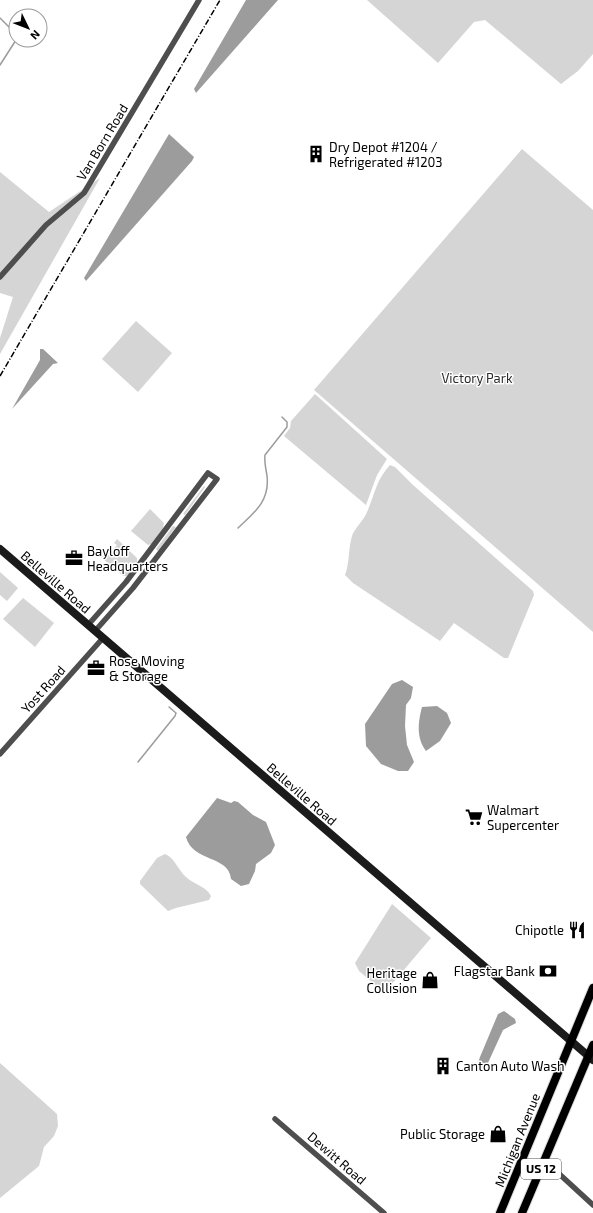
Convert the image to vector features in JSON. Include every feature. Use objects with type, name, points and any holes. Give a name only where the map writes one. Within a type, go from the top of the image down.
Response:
[{"type":"main road","name":"Belleville Road","points":[[0,549],[591,1058]]},
{"type":"main road","name":"Michigan Avenue","points":[[501,1212],[593,988]]},
{"type":"main road","name":"US 12","points":[[522,1213],[542,1165],[591,1058],[593,1045]]},
{"type":"street","name":"Van Born Road","points":[[0,277],[46,225],[84,193],[199,0]]},
{"type":"street","points":[[88,625],[126,582],[208,473],[217,479],[133,588],[94,631]]},
{"type":"street","points":[[174,519],[181,525]]},
{"type":"street","points":[[147,555],[154,561]]},
{"type":"street","points":[[126,582],[133,588]]},
{"type":"street","name":"Yost Road","points":[[0,754],[103,638]]},
{"type":"street","name":"Dewitt Road","points":[[275,1119],[384,1213]]},
{"type":"street","points":[[542,1165],[556,1171],[593,1205]]},
{"type":"green space","points":[[367,0],[593,0],[593,54],[578,71],[561,84],[485,20],[474,22],[438,63]]},
{"type":"green space","name":"Victory Park","points":[[522,149],[593,210],[593,632],[314,390]]},
{"type":"green space","points":[[0,172],[49,212],[100,178],[0,354],[0,338],[13,297],[0,293]]},
{"type":"green space","points":[[136,321],[172,353],[138,392],[102,359]]},
{"type":"green space","points":[[315,394],[387,459],[377,475],[366,505],[284,436],[290,428],[291,421]]},
{"type":"green space","points":[[390,465],[395,467],[413,485],[533,591],[534,595],[508,658],[504,658],[454,623],[440,641],[353,583],[345,575],[353,533],[366,515],[379,482]]},
{"type":"green space","points":[[204,486],[205,487],[185,515],[183,514]]},
{"type":"green space","points":[[150,509],[164,523],[163,528],[152,544],[148,545],[131,531]]},
{"type":"green space","points":[[173,526],[176,527],[158,551],[156,549]]},
{"type":"green space","points":[[117,539],[137,558],[137,563],[127,576],[123,576],[101,557],[104,553],[107,556],[117,545],[114,543]]},
{"type":"green space","points":[[0,572],[18,588],[7,601],[0,595]]},
{"type":"green space","points":[[23,598],[54,623],[35,647],[3,619]]},
{"type":"green space","points":[[165,854],[174,861],[186,877],[192,882],[203,887],[209,893],[211,896],[209,900],[168,911],[140,884],[140,881],[157,858]]},
{"type":"green space","points":[[392,904],[431,938],[391,985],[383,990],[359,971],[355,963]]},
{"type":"green space","points":[[0,1063],[57,1114],[58,1126],[54,1136],[44,1147],[39,1166],[0,1198]]},
{"type":"shaded area","points":[[246,0],[278,0],[196,93],[194,89]]},
{"type":"shaded area","points":[[169,134],[194,157],[192,161],[86,281],[84,278]]},
{"type":"shaded area","points":[[40,349],[43,349],[58,363],[53,364],[12,409],[40,360]]},
{"type":"shaded area","points":[[402,680],[413,687],[411,698],[406,705],[405,726],[407,745],[414,762],[408,771],[398,771],[381,764],[366,746],[365,724],[392,684]]},
{"type":"shaded area","points":[[437,706],[447,713],[451,723],[440,741],[426,751],[419,735],[422,707]]},
{"type":"shaded area","points":[[217,798],[231,803],[234,801],[238,802],[253,815],[266,822],[275,845],[271,853],[256,864],[255,871],[249,884],[241,886],[231,879],[229,871],[224,866],[195,851],[186,837]]},
{"type":"shaded area","points":[[504,1011],[515,1019],[516,1023],[503,1030],[487,1065],[481,1068],[478,1063],[480,1057],[498,1014]]},
{"type":"waterway","points":[[0,18],[8,26]]},
{"type":"waterway","points":[[0,65],[11,48]]},
{"type":"waterway","points":[[238,528],[260,506],[266,493],[267,476],[265,455],[287,427],[287,422],[282,417]]},
{"type":"waterway","points":[[138,762],[175,716],[176,713],[169,707]]},
{"type":"railway","points":[[0,376],[220,0]]},
{"type":"place","name":"Dry Depot #1204 / Refrigerated #1203","points":[[316,154]]},
{"type":"place","name":"Bayloff Headquarters","points":[[74,558]]},
{"type":"place","name":"Rose Moving & Storage","points":[[96,668]]},
{"type":"place","name":"Walmart Supercenter","points":[[474,817]]},
{"type":"place","name":"Chipotle","points":[[577,930]]},
{"type":"place","name":"Flagstar Bank","points":[[548,971]]},
{"type":"place","name":"Heritage Collision","points":[[430,980]]},
{"type":"place","name":"Canton Auto Wash","points":[[443,1066]]},
{"type":"place","name":"Public Storage","points":[[498,1134]]}]
